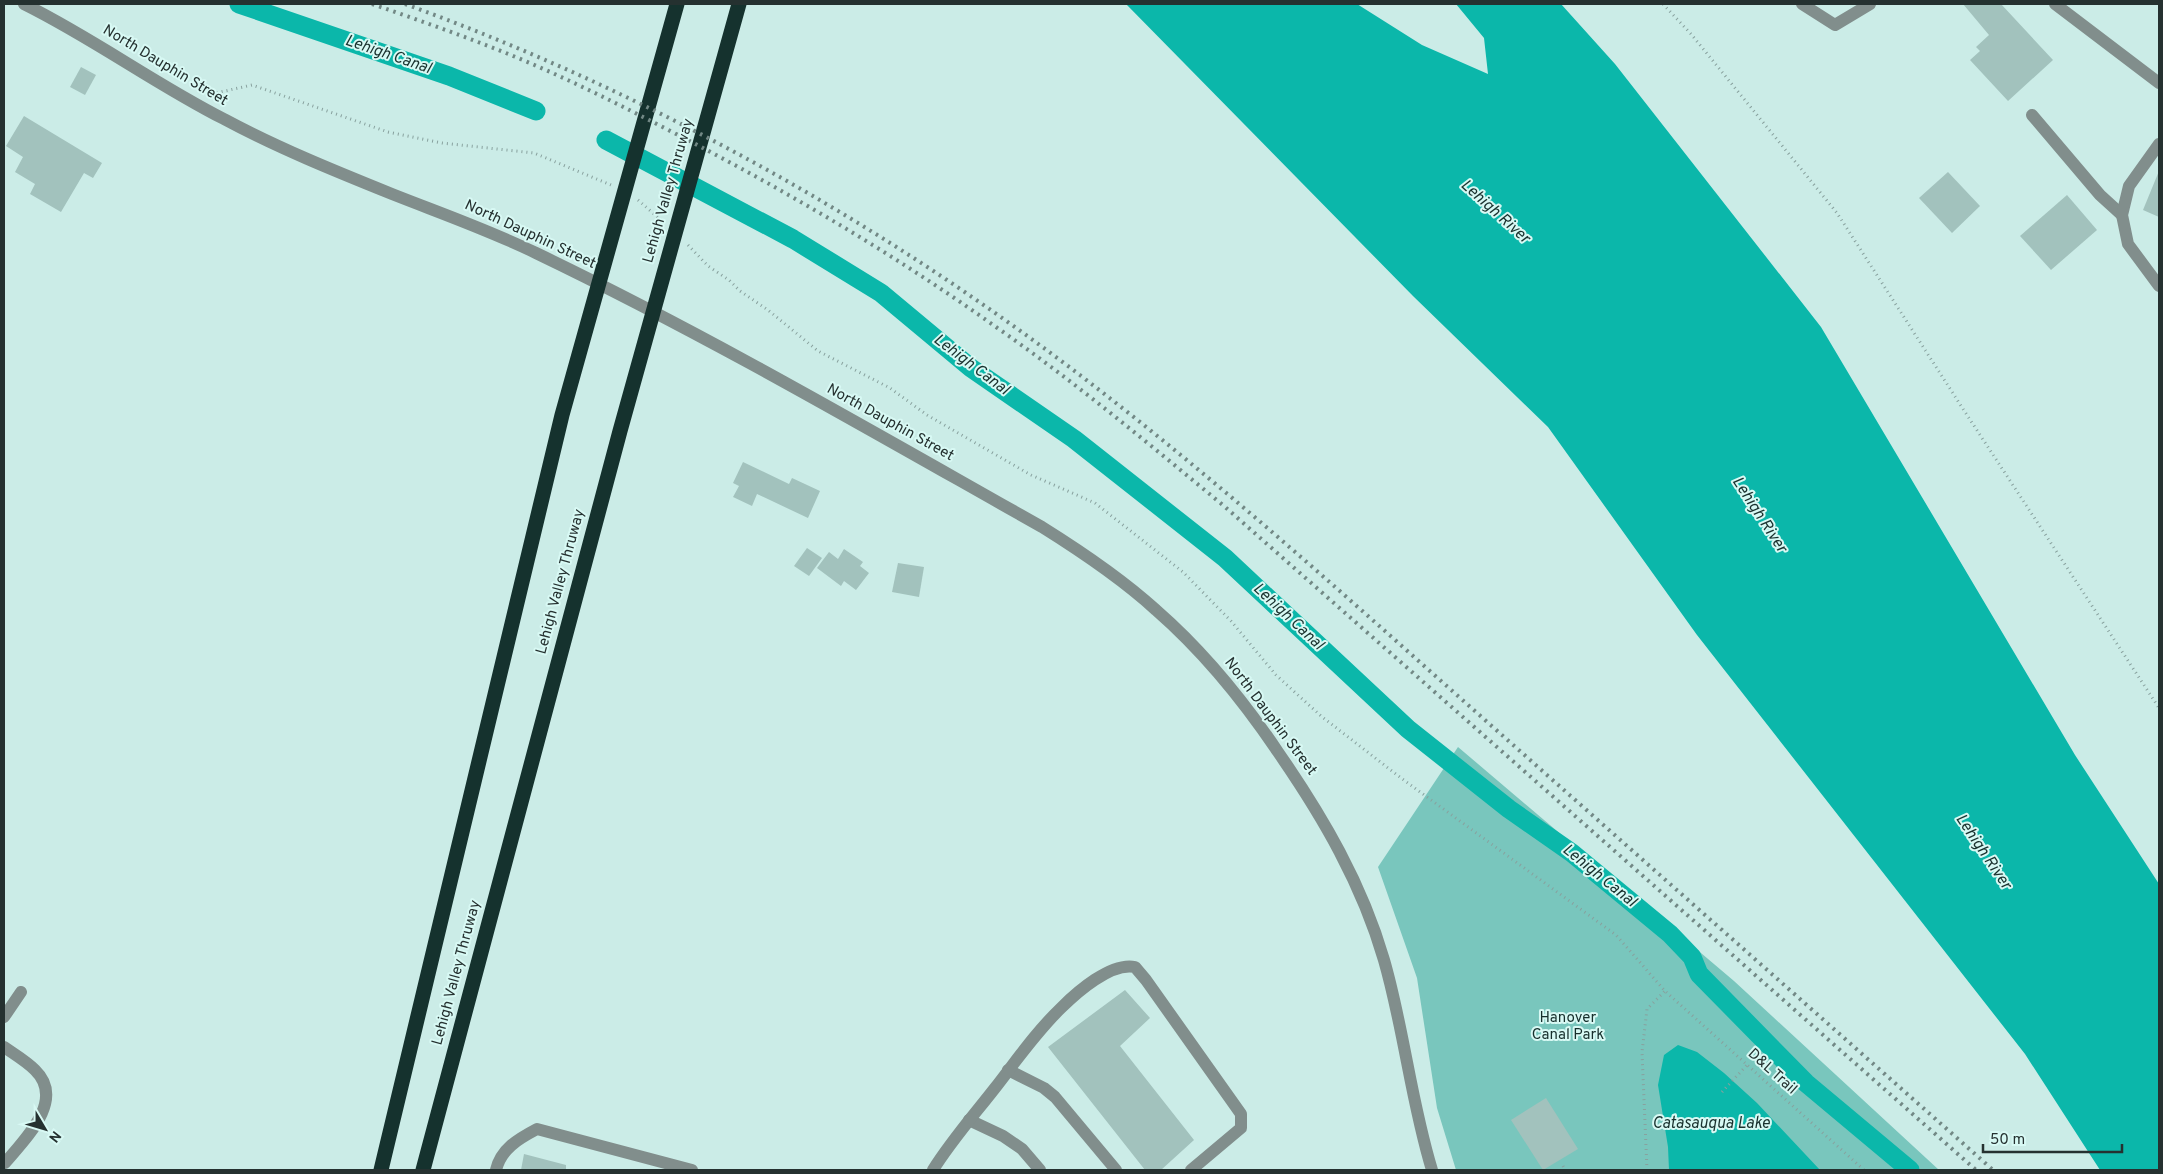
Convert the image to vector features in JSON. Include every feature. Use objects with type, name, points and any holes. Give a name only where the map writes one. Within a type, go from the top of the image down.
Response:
[{"type":"highway","name":"Lehigh Valley Thruway","points":[[381,1170],[562,415],[678,4]]},
{"type":"highway","name":"Lehigh Valley Thruway","points":[[423,1170],[620,430],[739,4]]},
{"type":"street","name":"North Dauphin Street","points":[[24,4],[95,42],[225,120],[318,164],[474,225],[536,252],[699,334],[1042,527],[1082,552],[1121,580],[1157,610],[1191,643],[1226,682],[1258,723],[1309,797],[1338,847],[1368,913],[1384,960],[1401,1026],[1425,1147],[1432,1170]]},
{"type":"street","points":[[1802,4],[1835,25],[1870,4]]},
{"type":"street","points":[[2055,4],[2159,83]]},
{"type":"street","points":[[2032,115],[2100,195],[2122,215]]},
{"type":"street","points":[[2159,144],[2129,186],[2122,215],[2128,244],[2159,286]]},
{"type":"street","points":[[933,1170],[1008,1070],[1061,1008],[1091,983],[1110,971],[1126,965],[1135,967],[1241,1114],[1241,1128],[1191,1170]]},
{"type":"street","points":[[4,1017],[21,992]]},
{"type":"street","points":[[4,1047],[38,1072],[44,1082],[47,1097],[45,1107],[38,1120],[8,1165]]},
{"type":"street","points":[[1008,1070],[1044,1088],[1055,1097],[1116,1170]]},
{"type":"street","points":[[969,1120],[1003,1136],[1022,1149],[1040,1170]]},
{"type":"street","points":[[496,1170],[499,1157],[520,1138],[537,1129],[692,1170]]},
{"type":"path","points":[[1664,4],[1691,34],[1837,213],[2159,708]]},
{"type":"path","name":"D&L Trail","points":[[1647,1170],[1642,1052],[1647,1010],[1665,991],[1864,1170]]},
{"type":"path","points":[[1722,1092],[1747,1065]]},
{"type":"green space","name":"Hanover Canal Park","points":[[1458,747],[1734,981],[1939,1170],[1456,1170],[1437,1108],[1417,978],[1378,867]]},
{"type":"water","name":"Lehigh River","points":[[1126,4],[1357,4],[1422,45],[1488,74],[1484,38],[1456,4],[1561,4],[1615,64],[1821,327],[2075,755],[2159,884],[2159,1170],[2100,1170],[2025,1054],[1697,635],[1548,427],[1413,296]]},
{"type":"water","name":"Catasauqua Lake","points":[[1678,1045],[1697,1052],[1724,1073],[1757,1103],[1820,1170],[1669,1170],[1668,1147],[1658,1085],[1664,1055]]},
{"type":"building","points":[[1963,4],[2001,4],[2053,60],[2008,101],[1970,60],[1980,51],[1976,47],[1989,35]]},
{"type":"building","points":[[81,67],[96,75],[85,95],[70,87]]},
{"type":"building","points":[[24,116],[102,163],[93,178],[84,173],[61,212],[30,194],[35,184],[15,172],[23,157],[6,146]]},
{"type":"building","points":[[2159,171],[2159,217],[2143,210]]},
{"type":"building","points":[[1948,172],[1980,206],[1952,233],[1919,198]]},
{"type":"building","points":[[2067,195],[2097,230],[2051,270],[2020,236]]},
{"type":"building","points":[[743,462],[789,484],[792,478],[820,491],[808,518],[757,494],[752,506],[733,497],[739,486],[733,483]]},
{"type":"building","points":[[807,548],[822,558],[809,576],[794,566]]},
{"type":"building","points":[[844,549],[863,562],[860,566],[869,573],[856,590],[844,581],[841,586],[817,568],[829,552],[838,559]]},
{"type":"building","points":[[898,563],[924,567],[919,597],[892,592]]},
{"type":"building","points":[[1125,990],[1150,1018],[1120,1046],[1194,1140],[1161,1170],[1145,1170],[1048,1047]]},
{"type":"building","points":[[1546,1098],[1578,1149],[1543,1170],[1511,1120]]},
{"type":"building","points":[[524,1154],[566,1165],[566,1170],[521,1170]]},
{"type":"waterway","name":"Lehigh Canal","points":[[239,4],[449,76],[536,111]]},
{"type":"waterway","name":"Lehigh Canal","points":[[606,140],[793,239],[881,293],[971,368],[1074,439],[1225,558],[1408,729],[1509,809],[1572,853],[1670,934],[1692,957],[1699,974],[1806,1083],[1910,1170]]},
{"type":"railway","points":[[372,4],[518,58],[579,85],[680,136],[802,202],[881,250],[958,300],[1054,369],[1224,506],[1976,1170]]},
{"type":"railway","points":[[405,4],[499,40],[592,81],[682,125],[771,172],[858,223],[1026,335],[1156,435],[1299,555],[1993,1170]]}]
